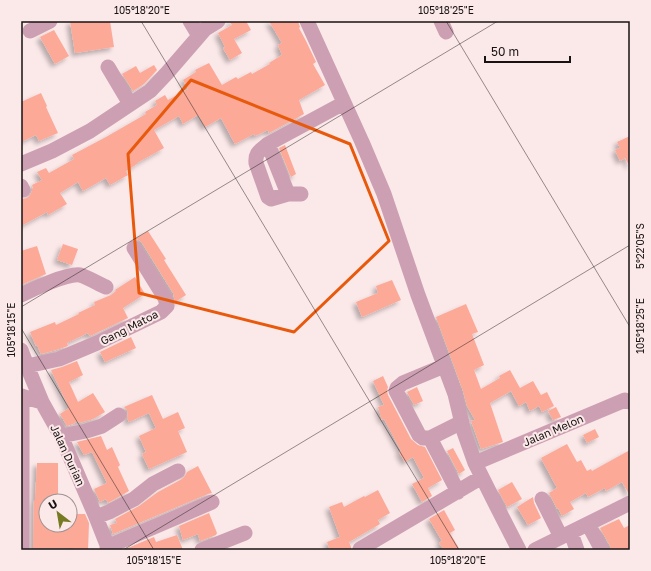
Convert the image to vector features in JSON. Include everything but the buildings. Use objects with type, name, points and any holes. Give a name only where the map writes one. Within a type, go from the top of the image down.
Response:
[{"type":"street","points":[[30,31],[50,21]]},
{"type":"street","points":[[190,21],[199,36]]},
{"type":"street","points":[[21,164],[52,151],[90,131],[150,91],[173,67],[205,29],[218,21]]},
{"type":"street","points":[[307,21],[384,194],[418,295],[455,394],[464,432],[475,462],[519,550]]},
{"type":"street","points":[[108,67],[130,104]]},
{"type":"street","points":[[295,194],[268,144],[344,103]]},
{"type":"street","name":"Gang Matoa","points":[[26,366],[59,359],[97,343],[161,312],[167,306],[165,298],[134,248]]},
{"type":"street","points":[[21,295],[71,275],[81,275],[106,287]]},
{"type":"street","name":"Jalan Durian","points":[[21,350],[26,366],[42,402],[61,436],[108,548]]},
{"type":"street","points":[[444,366],[403,383],[397,388],[396,391],[419,435],[423,438],[430,438],[462,422]]},
{"type":"street","points":[[22,550],[22,396],[42,402]]},
{"type":"street","name":"Jalan Melon","points":[[475,462],[625,400],[630,402]]},
{"type":"street","points":[[61,436],[102,426],[119,415]]},
{"type":"street","points":[[430,438],[458,492]]},
{"type":"street","points":[[96,517],[134,499],[153,484],[178,472]]},
{"type":"street","points":[[360,548],[482,477]]},
{"type":"street","points":[[542,499],[577,550]]},
{"type":"street","points":[[108,548],[212,502]]},
{"type":"street","points":[[535,550],[630,503]]},
{"type":"street","points":[[588,524],[602,550]]},
{"type":"street","points":[[202,550],[245,533]]},
{"type":"highlighted area","points":[[191,80],[350,144],[389,241],[294,332],[139,293],[128,154]]}]
